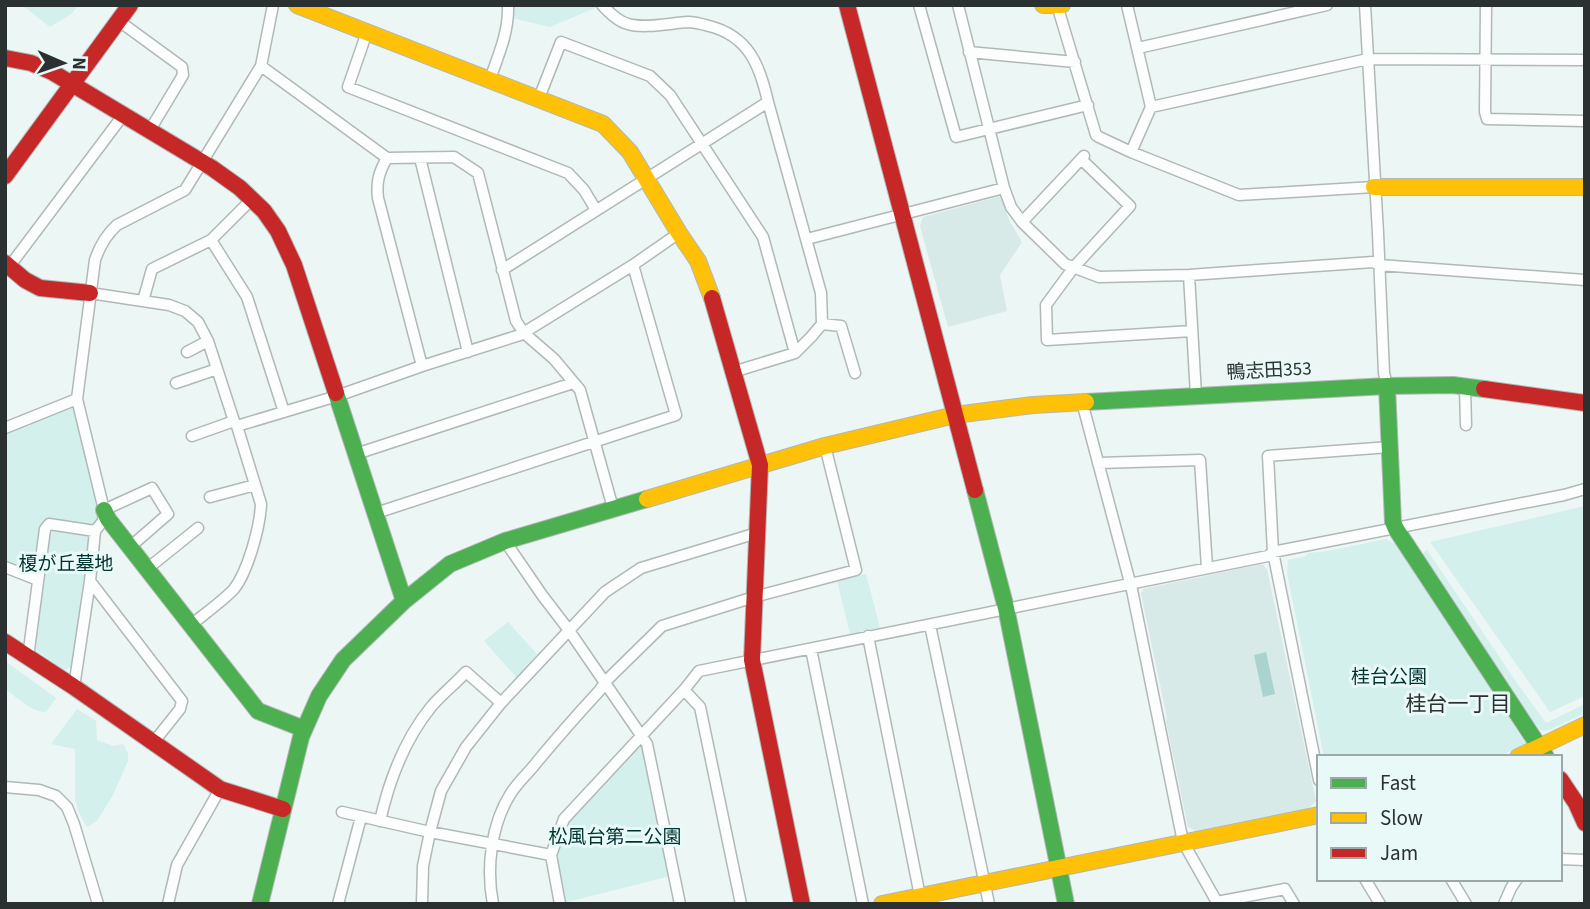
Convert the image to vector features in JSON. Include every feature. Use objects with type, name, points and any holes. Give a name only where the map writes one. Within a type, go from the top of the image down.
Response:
[{"type":"street","points":[[5,176],[130,5]]},
{"type":"street","points":[[273,5],[261,66],[185,190],[117,225],[100,245],[90,293],[77,399],[108,519],[258,711],[304,729]]},
{"type":"street","points":[[297,5],[603,124],[630,152],[698,261],[708,285],[760,465],[752,660],[802,904]]},
{"type":"street","points":[[490,79],[505,36],[508,5]]},
{"type":"street","points":[[602,5],[627,24],[693,22],[724,30],[740,42],[754,58],[763,80],[821,293],[822,324],[795,353],[733,372]]},
{"type":"street","points":[[846,5],[1006,608],[1066,904]]},
{"type":"street","points":[[919,5],[956,137],[1088,105]]},
{"type":"street","points":[[958,5],[1011,207],[1022,222],[1065,264],[1099,277],[1189,275],[1373,262],[1379,265],[1585,280]]},
{"type":"street","points":[[1127,5],[1151,107],[1131,152]]},
{"type":"street","points":[[1138,48],[1327,5]]},
{"type":"street","points":[[1365,5],[1393,522],[1542,752],[1585,725]]},
{"type":"street","points":[[1486,5],[1487,119],[1585,121]]},
{"type":"street","points":[[1055,6],[1075,62],[1097,139],[1239,195],[1374,187],[1585,187]]},
{"type":"street","points":[[119,21],[182,68],[183,75],[150,130]]},
{"type":"street","points":[[367,32],[348,87],[568,173],[584,190],[596,210]]},
{"type":"street","points":[[539,98],[561,42],[650,76],[670,95],[763,237],[795,353]]},
{"type":"street","points":[[969,52],[1075,62]]},
{"type":"street","points":[[5,58],[31,62],[52,72],[203,162],[227,177],[271,220],[295,265],[404,601]]},
{"type":"street","points":[[1151,107],[1368,59],[1585,60]]},
{"type":"street","points":[[261,66],[387,158],[453,157],[478,173],[516,321],[580,390],[613,508]]},
{"type":"street","points":[[502,270],[768,102]]},
{"type":"street","points":[[124,114],[7,265],[40,288],[144,301],[185,311],[198,322],[208,341],[261,504],[244,570],[234,589],[191,625]]},
{"type":"street","points":[[387,158],[376,185],[378,198],[422,366]]},
{"type":"street","points":[[420,158],[468,352]]},
{"type":"street","points":[[1022,222],[1083,158],[1130,206],[1074,267],[1046,305],[1047,340],[1192,331]]},
{"type":"street","points":[[807,239],[1004,188]]},
{"type":"street","points":[[144,301],[152,269],[211,240],[252,199]]},
{"type":"street","points":[[192,436],[337,396],[524,332],[633,265],[679,233]]},
{"type":"street","points":[[211,240],[247,297],[284,412]]},
{"type":"street","points":[[376,513],[676,415],[633,265]]},
{"type":"street","points":[[1189,275],[1196,395]]},
{"type":"street","points":[[822,324],[841,326],[855,373]]},
{"type":"street","points":[[187,352],[208,341]]},
{"type":"street","points":[[177,383],[217,369]]},
{"type":"street","points":[[356,454],[573,383]]},
{"type":"street","name":"鴨志田353","points":[[260,904],[304,729],[319,696],[343,660],[404,601],[436,573],[483,548],[825,446],[955,415],[1033,405],[1387,386],[1465,387],[1585,403]]},
{"type":"street","points":[[1465,387],[1466,425]]},
{"type":"street","points":[[5,428],[77,399]]},
{"type":"street","points":[[1082,402],[1149,665],[1183,842],[1217,903],[1285,889],[1294,904]]},
{"type":"street","points":[[493,904],[490,888],[492,844],[511,793],[605,682],[662,626],[754,597],[856,570],[825,446]]},
{"type":"street","points":[[1317,770],[1273,552],[1268,456],[1390,447]]},
{"type":"street","points":[[1098,463],[1200,460],[1207,568]]},
{"type":"street","points":[[210,497],[255,485]]},
{"type":"street","points":[[104,510],[152,488],[168,514],[130,547]]},
{"type":"street","points":[[560,904],[551,855],[564,819],[699,671],[1585,489]]},
{"type":"street","points":[[75,687],[95,531],[103,521],[104,510]]},
{"type":"street","points":[[29,657],[45,529],[49,524],[95,531]]},
{"type":"street","points":[[147,569],[198,528]]},
{"type":"street","points":[[422,904],[423,866],[441,791],[466,747],[501,703],[605,592],[642,568],[757,533]]},
{"type":"street","points":[[505,541],[647,744],[680,904]]},
{"type":"street","points":[[5,567],[38,580]]},
{"type":"street","points":[[90,581],[182,701],[180,709],[153,743]]},
{"type":"street","points":[[930,625],[989,904]]},
{"type":"street","points":[[868,636],[921,900]]},
{"type":"street","points":[[5,642],[75,687],[220,789],[283,809]]},
{"type":"street","points":[[811,649],[863,904]]},
{"type":"street","points":[[380,821],[404,748],[431,707],[466,672],[501,703]]},
{"type":"street","points":[[684,690],[701,707],[741,904]]},
{"type":"street","points":[[1562,781],[1580,801],[1585,823]]},
{"type":"street","points":[[5,787],[39,790],[56,796],[67,807],[98,904]]},
{"type":"street","points":[[168,904],[177,865],[220,789]]},
{"type":"street","points":[[342,812],[551,855]]},
{"type":"street","points":[[882,904],[921,900],[985,884],[1317,815]]},
{"type":"street","points":[[338,904],[361,817]]},
{"type":"street","points":[[1562,859],[1585,860]]},
{"type":"street","points":[[1366,881],[1380,904]]},
{"type":"street","points":[[1452,881],[1466,904]]},
{"type":"street","points":[[1504,904],[1516,881]]},
{"type":"shaded area","points":[[1001,196],[1010,222],[1022,242],[1000,275],[1007,311],[948,327],[920,226],[923,217]]},
{"type":"shaded area","points":[[1262,564],[1267,569],[1316,801],[1309,808],[1196,831],[1188,827],[1141,594],[1143,589]]},
{"type":"shaded area","points":[[1266,652],[1275,694],[1263,697],[1254,655]]},
{"type":"green space","points":[[22,5],[79,5],[71,14],[50,27]]},
{"type":"green space","points":[[508,5],[602,5],[550,27],[508,17]]},
{"type":"green space","points":[[77,399],[104,510],[95,531],[49,524],[38,580],[5,567],[5,428]]},
{"type":"green space","points":[[1585,506],[1585,696],[1550,712],[1430,542]]},
{"type":"green space","name":"榎が丘墓地","points":[[54,531],[91,534],[73,666],[64,670],[35,649],[49,533]]},
{"type":"green space","name":"桂台公園","points":[[1386,539],[1400,546],[1526,744],[1502,755],[1324,755],[1287,573],[1288,560],[1306,556],[1308,553]]},
{"type":"green space","points":[[1427,550],[1546,723],[1585,704],[1585,713],[1549,730],[1541,731],[1519,703],[1472,628],[1453,604],[1422,554]]},
{"type":"green space","points":[[866,574],[880,628],[850,634],[837,581]]},
{"type":"green space","points":[[508,622],[537,654],[517,678],[484,641]]},
{"type":"green space","points":[[5,661],[56,698],[46,712],[30,707],[5,689]]},
{"type":"green space","points":[[77,709],[96,721],[97,740],[113,746],[123,744],[128,753],[128,761],[113,795],[97,821],[87,827],[75,800],[75,749],[51,744]]},
{"type":"green space","name":"松風台第二公園","points":[[641,735],[674,875],[563,903],[551,855],[564,819]]},
{"type":"traffic: fast","points":[[1086,402],[1387,386],[1453,385],[1484,389]]},
{"type":"traffic: fast","points":[[1387,386],[1393,522],[1545,755]]},
{"type":"traffic: fast","points":[[336,393],[404,601]]},
{"type":"traffic: fast","points":[[975,490],[1006,608],[1066,904]]},
{"type":"traffic: fast","points":[[260,904],[301,737],[319,696],[343,660],[404,601],[450,564],[505,541],[647,499]]},
{"type":"traffic: fast","points":[[104,510],[108,519],[258,711],[304,729]]},
{"type":"traffic: slow","points":[[297,5],[603,124],[630,152],[698,261],[712,298]]},
{"type":"traffic: slow","points":[[1043,5],[1062,5]]},
{"type":"traffic: slow","points":[[1374,187],[1585,187]]},
{"type":"traffic: slow","points":[[647,499],[825,446],[955,415],[1033,405],[1086,402]]},
{"type":"traffic: slow","points":[[1522,755],[1585,725]]},
{"type":"traffic: slow","points":[[882,904],[1317,815]]},
{"type":"traffic: jam","points":[[5,176],[130,5]]},
{"type":"traffic: jam","points":[[847,5],[975,490]]},
{"type":"traffic: jam","points":[[5,58],[31,63],[52,72],[212,168],[240,188],[264,211],[278,231],[294,265],[336,393]]},
{"type":"traffic: jam","points":[[5,263],[25,280],[40,288],[90,293]]},
{"type":"traffic: jam","points":[[712,298],[760,465],[752,660],[802,904]]},
{"type":"traffic: jam","points":[[1484,389],[1585,403]]},
{"type":"traffic: jam","points":[[5,642],[220,789],[283,809]]},
{"type":"traffic: jam","points":[[1562,782],[1585,823]]},
{"type":"district","name":"桂台一丁目","points":[[1458,704]]}]
